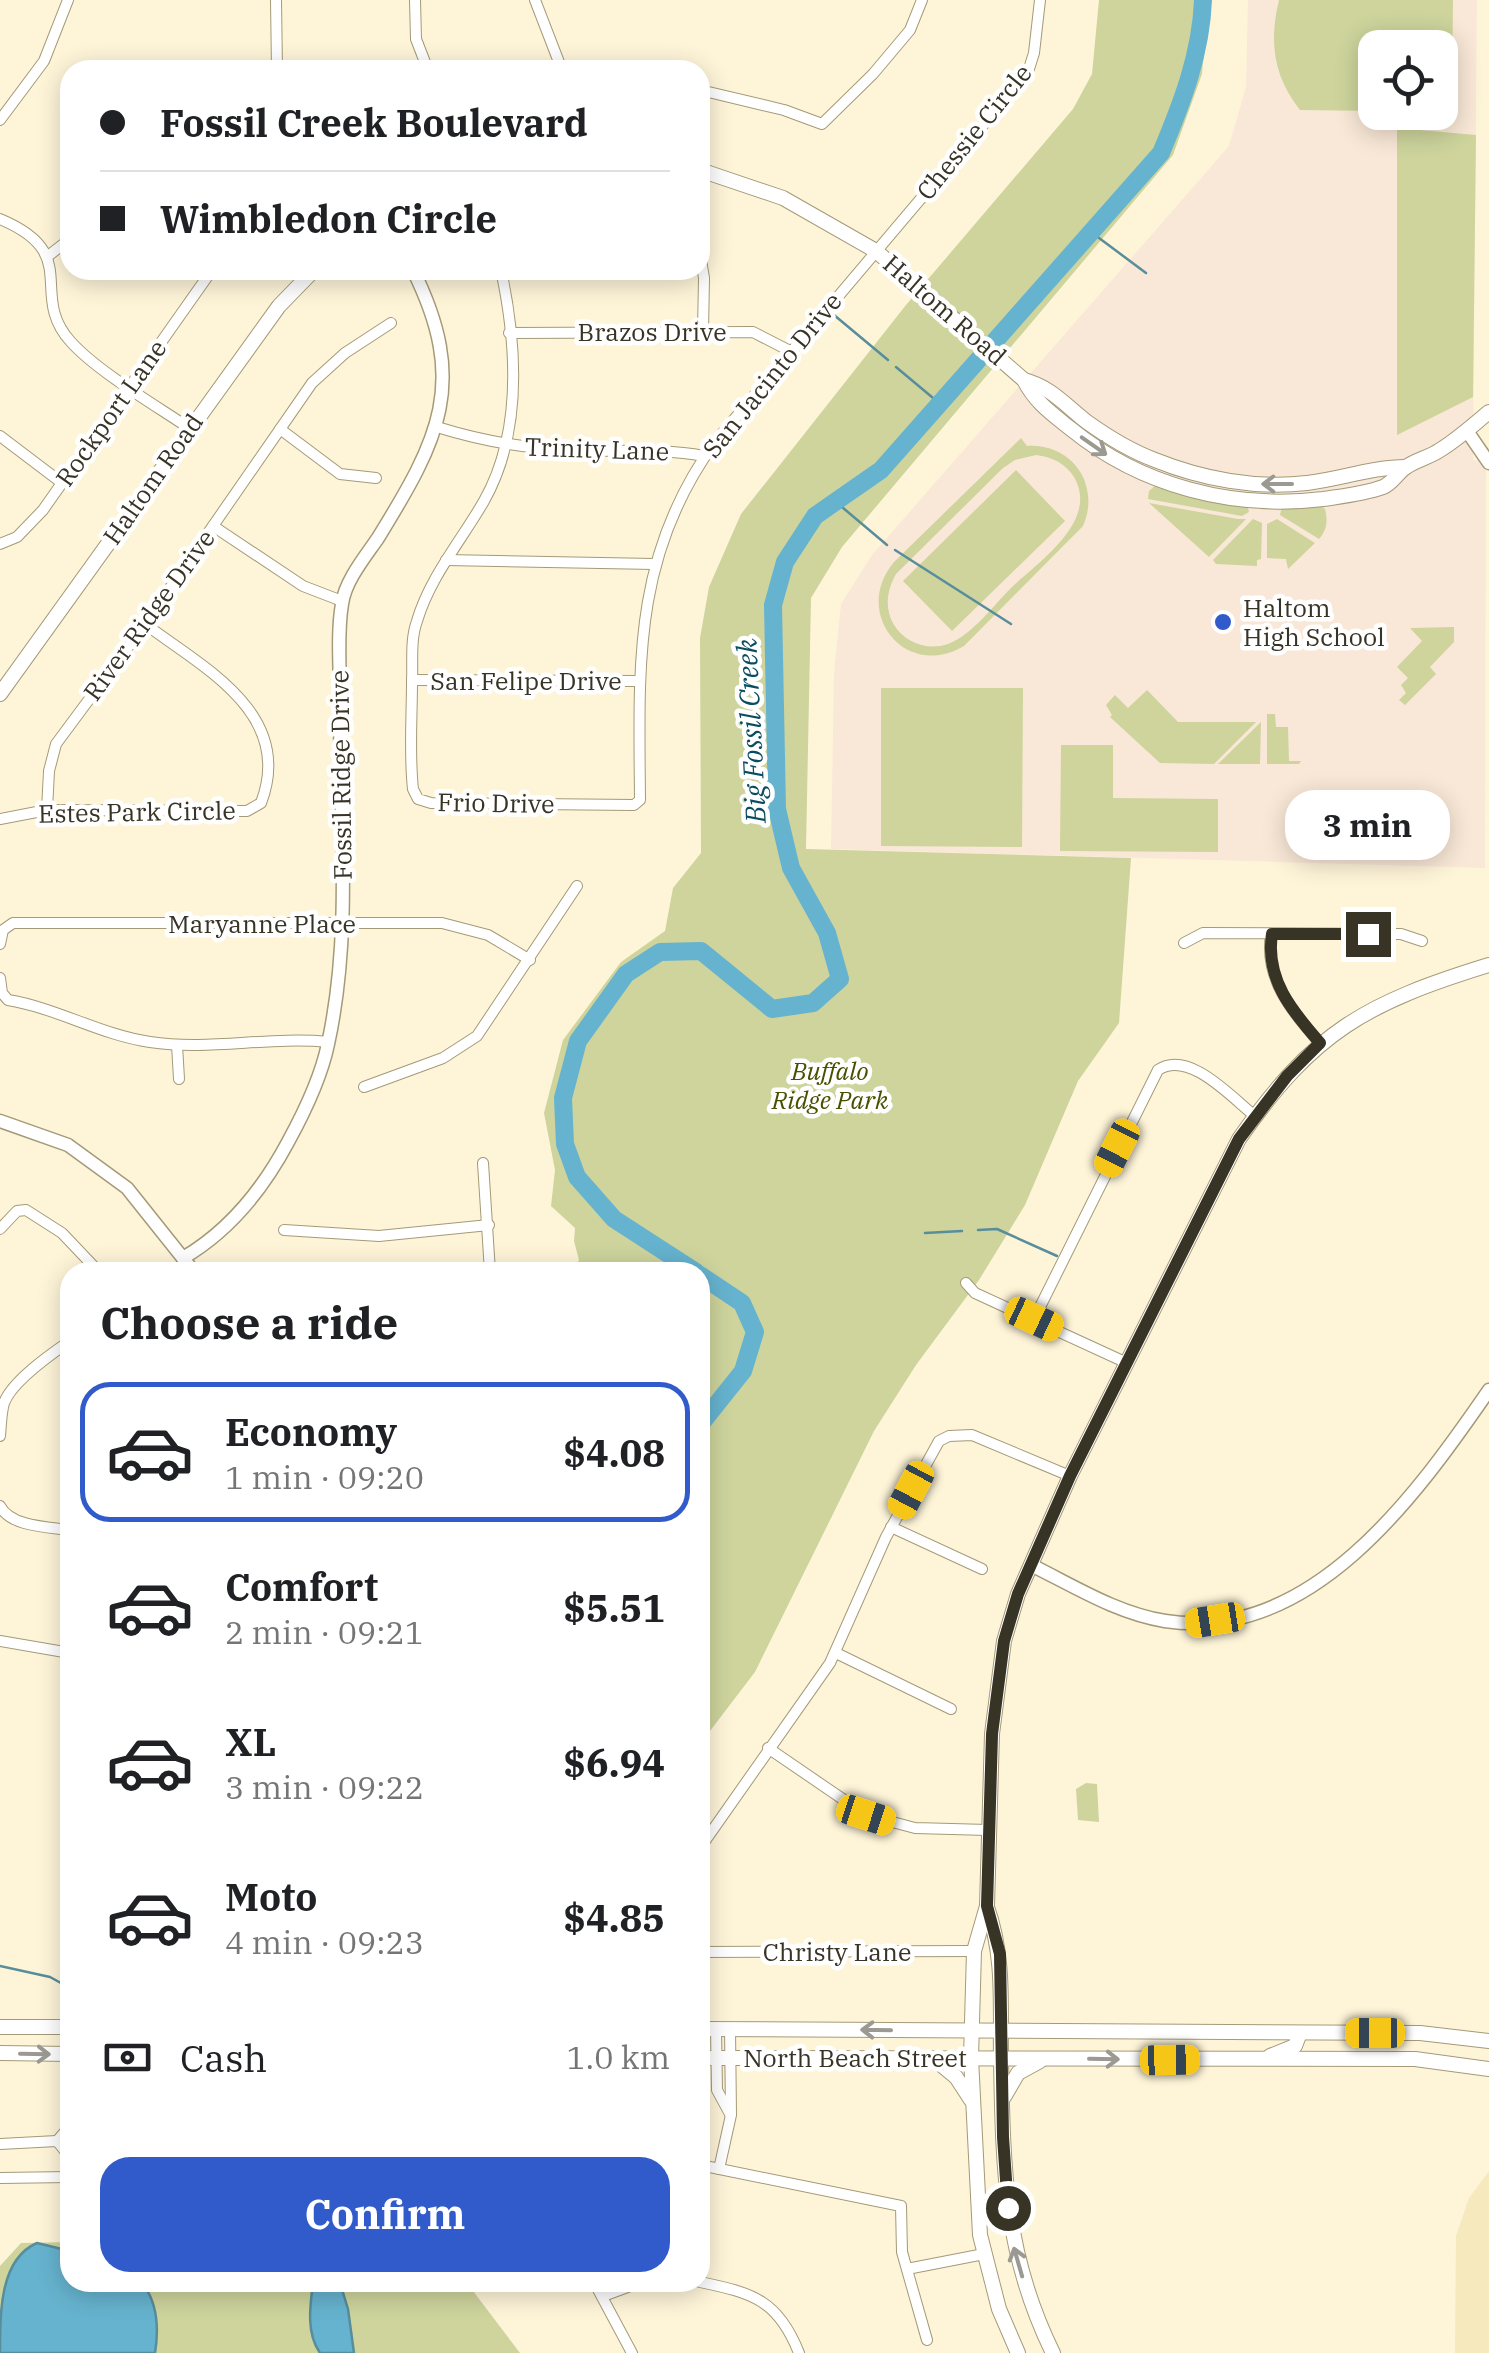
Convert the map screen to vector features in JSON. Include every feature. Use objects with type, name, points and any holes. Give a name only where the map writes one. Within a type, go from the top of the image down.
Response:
[{"type":"main road","name":"Haltom Road","points":[[710,173],[783,198],[876,251],[1024,380],[1033,399],[1108,456],[1145,474],[1222,498],[1298,502],[1388,485],[1406,467],[1438,452],[1489,412]]},
{"type":"main road","name":"Haltom Road","points":[[0,694],[189,428],[279,306],[304,280]]},
{"type":"main road","name":"Haltom Road","points":[[1024,380],[1044,385],[1088,422],[1148,457],[1192,472],[1253,484],[1308,483],[1382,467],[1406,467]]},
{"type":"main road","points":[[1145,474],[1148,457]]},
{"type":"main road","points":[[1334,478],[1335,497]]},
{"type":"main road","points":[[1018,2353],[999,2309],[984,2254],[976,2197],[971,2058],[974,1951],[987,1906],[992,1734],[998,1681],[1018,1594],[1070,1476],[1239,1139],[1255,1116],[1320,1043],[1377,1005],[1489,965]]},
{"type":"main road","points":[[987,1906],[1000,1954],[1004,2172],[1013,2243],[1032,2306],[1053,2353]]},
{"type":"main road","points":[[0,2027],[60,2027]]},
{"type":"main road","name":"North Beach Street","points":[[715,2029],[1420,2032],[1489,2040]]},
{"type":"main road","points":[[1266,2059],[1296,2046],[1300,2033]]},
{"type":"main road","points":[[0,2053],[60,2054]]},
{"type":"main road","points":[[932,2057],[963,2084],[973,2103]]},
{"type":"main road","name":"North Beach Street","points":[[715,2058],[1415,2059],[1489,2069]]},
{"type":"main road","points":[[1002,2102],[1018,2073],[1044,2059]]},
{"type":"street","points":[[0,120],[44,61],[68,0]]},
{"type":"street","points":[[276,0],[276,60]]},
{"type":"street","points":[[415,0],[416,39],[424,60]]},
{"type":"street","points":[[535,0],[558,60]]},
{"type":"street","points":[[710,92],[784,110],[822,124],[873,74],[910,30],[922,0]]},
{"type":"street","name":"Chessie Circle","points":[[876,251],[1028,72],[1040,0]]},
{"type":"street","points":[[0,218],[32,235],[48,256],[53,304],[63,332],[76,347],[189,428]]},
{"type":"street","points":[[48,256],[60,247]]},
{"type":"street","name":"San Jacinto Drive","points":[[640,800],[642,631],[654,564],[685,489],[704,456],[876,251]]},
{"type":"street","name":"Rockport Lane","points":[[0,544],[17,538],[31,524],[205,280]]},
{"type":"street","name":"Fossil Ridge Drive","points":[[182,1258],[212,1238],[262,1187],[300,1119],[329,1042],[344,924],[339,749],[342,601],[416,475],[437,426],[441,343],[418,280]]},
{"type":"street","name":"Frio Drive","points":[[501,280],[513,393],[507,445],[494,482],[432,584],[416,621],[411,767],[418,799],[440,804],[608,807],[634,805],[640,800]]},
{"type":"street","points":[[703,331],[704,280]]},
{"type":"street","name":"River Ridge Drive","points":[[47,810],[48,771],[56,744],[312,382],[391,323]]},
{"type":"street","name":"Brazos Drive","points":[[509,332],[753,332],[790,351]]},
{"type":"street","name":"Trinity Lane","points":[[437,426],[507,445],[661,450],[704,456]]},
{"type":"street","points":[[280,429],[340,474],[376,478]]},
{"type":"street","points":[[1467,430],[1489,464]]},
{"type":"street","points":[[0,436],[62,482]]},
{"type":"street","points":[[212,526],[304,586],[342,601]]},
{"type":"street","points":[[446,560],[654,564]]},
{"type":"street","name":"Estes Park Circle","points":[[0,819],[47,810],[247,811],[261,803],[269,776],[267,752],[251,711],[230,687],[144,624]]},
{"type":"street","name":"San Felipe Drive","points":[[412,680],[639,681]]},
{"type":"street","points":[[364,1088],[467,1045],[496,1012],[577,886]]},
{"type":"street","name":"Maryanne Place","points":[[0,944],[3,930],[12,924],[400,922],[460,926],[488,935],[530,960]]},
{"type":"street","points":[[1184,943],[1203,934],[1401,934],[1422,941]]},
{"type":"street","points":[[1272,934],[1271,966],[1280,990],[1320,1043]]},
{"type":"street","points":[[0,978],[2,993],[8,1000],[144,1042],[329,1042]]},
{"type":"street","points":[[177,1045],[178,1079]]},
{"type":"street","points":[[1034,1319],[1158,1070],[1172,1064],[1192,1068],[1255,1116]]},
{"type":"street","points":[[0,1121],[68,1145],[128,1188],[185,1262]]},
{"type":"street","points":[[483,1163],[490,1262]]},
{"type":"street","points":[[0,1228],[17,1211],[26,1210],[62,1233],[90,1262]]},
{"type":"street","points":[[284,1230],[379,1236],[489,1224]]},
{"type":"street","points":[[966,1283],[976,1293],[1127,1362]]},
{"type":"street","points":[[0,1436],[2,1403],[60,1348]]},
{"type":"street","points":[[1031,1565],[1104,1603],[1160,1620],[1192,1624],[1226,1622],[1268,1610],[1335,1572],[1358,1550],[1400,1505],[1489,1390]]},
{"type":"street","points":[[710,1833],[836,1653],[891,1527],[940,1441],[964,1434],[1070,1476]]},
{"type":"street","points":[[0,1506],[8,1517],[60,1529]]},
{"type":"street","points":[[891,1527],[982,1569]]},
{"type":"street","points":[[0,1641],[60,1651]]},
{"type":"street","points":[[836,1653],[951,1709]]},
{"type":"street","points":[[768,1748],[866,1815],[915,1828],[988,1830]]},
{"type":"street","name":"Christy Lane","points":[[710,1952],[974,1951]]},
{"type":"street","points":[[715,2029],[717,2090],[731,2115],[719,2169]]},
{"type":"street","points":[[0,2144],[57,2141],[60,2138]]},
{"type":"street","points":[[57,2141],[60,2145]]},
{"type":"street","points":[[710,2167],[901,2206],[902,2252],[927,2340]]},
{"type":"street","points":[[0,2178],[60,2177]]},
{"type":"street","points":[[907,2269],[984,2254]]},
{"type":"street","points":[[710,2284],[744,2291],[774,2308],[787,2325],[799,2353]]},
{"type":"street","points":[[601,2292],[632,2353]]},
{"type":"street","points":[[604,2296],[615,2292]]},
{"type":"shaded area","points":[[1248,0],[1477,0],[1473,460],[1486,461],[1485,868],[831,849],[834,672],[841,604],[872,555],[1229,146],[1246,87]]},
{"type":"shaded area","points":[[1489,2171],[1489,2353],[1455,2353],[1456,2236],[1469,2198]]},
{"type":"green space","name":"Buffalo Ridge Park","points":[[1099,0],[1208,0],[1202,74],[1173,155],[842,547],[811,598],[806,849],[1131,858],[1119,1023],[1078,1081],[1025,1205],[979,1280],[916,1365],[874,1431],[755,1672],[710,1731],[710,1262],[578,1262],[575,1228],[551,1206],[555,1170],[544,1113],[563,1040],[621,962],[665,931],[673,888],[701,853],[700,638],[709,587],[741,514],[906,305],[1073,109],[1092,74]]},
{"type":"green space","points":[[1279,0],[1453,0],[1453,30],[1358,30],[1358,111],[1300,110],[1279,71],[1274,30]]},
{"type":"green space","points":[[1397,130],[1476,135],[1473,397],[1397,435]]},
{"type":"green space","points":[[1021,438],[1027,446],[1057,451],[1069,459],[1085,482],[1088,511],[1083,526],[964,646],[943,655],[923,655],[905,648],[891,636],[882,620],[882,582],[894,562]],"holes":[[[1042,456],[1058,462],[1074,477],[1080,493],[1073,525],[1050,553],[957,640],[933,647],[904,637],[894,625],[888,606],[896,574],[1003,468],[1015,460]]]},
{"type":"green space","points":[[1016,470],[1065,521],[952,631],[903,581]]},
{"type":"green space","points":[[1156,485],[1247,505],[1249,512],[1242,516],[1148,499],[1149,491]]},
{"type":"green space","points":[[1149,503],[1238,519],[1246,519],[1209,557]]},
{"type":"green space","points":[[1320,505],[1327,521],[1319,539],[1280,515],[1282,506]]},
{"type":"green space","points":[[1253,519],[1262,523],[1261,559],[1257,566],[1216,564],[1213,560]]},
{"type":"green space","points":[[1277,519],[1315,543],[1288,569],[1286,559],[1267,558],[1267,524]]},
{"type":"green space","points":[[1454,627],[1454,642],[1430,667],[1436,674],[1405,705],[1399,700],[1406,693],[1401,685],[1408,678],[1397,667],[1422,641],[1410,628]]},
{"type":"green space","points":[[881,688],[1023,688],[1022,847],[881,846]]},
{"type":"green space","points":[[1147,690],[1178,722],[1256,722],[1214,764],[1160,763],[1110,717],[1106,705],[1115,695],[1128,708]]},
{"type":"green space","points":[[1267,714],[1275,714],[1276,727],[1288,727],[1289,761],[1301,761],[1299,764],[1267,764]]},
{"type":"green space","points":[[1261,722],[1260,764],[1218,764]]},
{"type":"green space","points":[[1061,745],[1113,745],[1113,798],[1218,799],[1218,852],[1060,851]]},
{"type":"green space","points":[[1086,1783],[1097,1784],[1099,1822],[1078,1820],[1076,1789]]},
{"type":"green space","points":[[60,2242],[60,2292],[474,2292],[520,2353],[0,2353],[0,2266],[21,2243]]},
{"type":"water","points":[[37,2243],[60,2249],[60,2292],[148,2292],[156,2317],[155,2353],[0,2353],[5,2288],[16,2261]]},
{"type":"water","points":[[312,2292],[343,2292],[354,2353],[320,2353],[311,2328]]},
{"type":"waterway","name":"Big Fossil Creek","points":[[681,1262],[614,1219],[577,1177],[565,1144],[563,1098],[578,1041],[626,974],[660,952],[701,951],[772,1009],[813,1003],[840,979],[827,933],[791,868],[777,809],[773,605],[785,562],[815,516],[881,470],[1161,153],[1194,59],[1203,0]]},
{"type":"waterway","points":[[1091,232],[1146,273]]},
{"type":"waterway","points":[[834,315],[888,360]]},
{"type":"waterway","points":[[896,367],[939,403]]},
{"type":"waterway","points":[[836,502],[887,545]]},
{"type":"waterway","points":[[895,550],[1011,624]]},
{"type":"waterway","points":[[978,1230],[997,1229],[1057,1256]]},
{"type":"waterway","points":[[925,1233],[962,1231]]},
{"type":"waterway","name":"Big Fossil Creek","points":[[710,1282],[742,1303],[755,1332],[743,1371],[710,1412]]},
{"type":"waterway","points":[[0,1966],[60,1982]]},
{"type":"place","name":"Haltom High School","points":[[1223,622]]},
{"type":"route","points":[[1008,2208],[1000,1954],[987,1906],[992,1734],[1004,1641],[1018,1594],[1070,1476],[1239,1139],[1287,1076],[1320,1043],[1280,990],[1271,966],[1272,934],[1368,934]]}]
